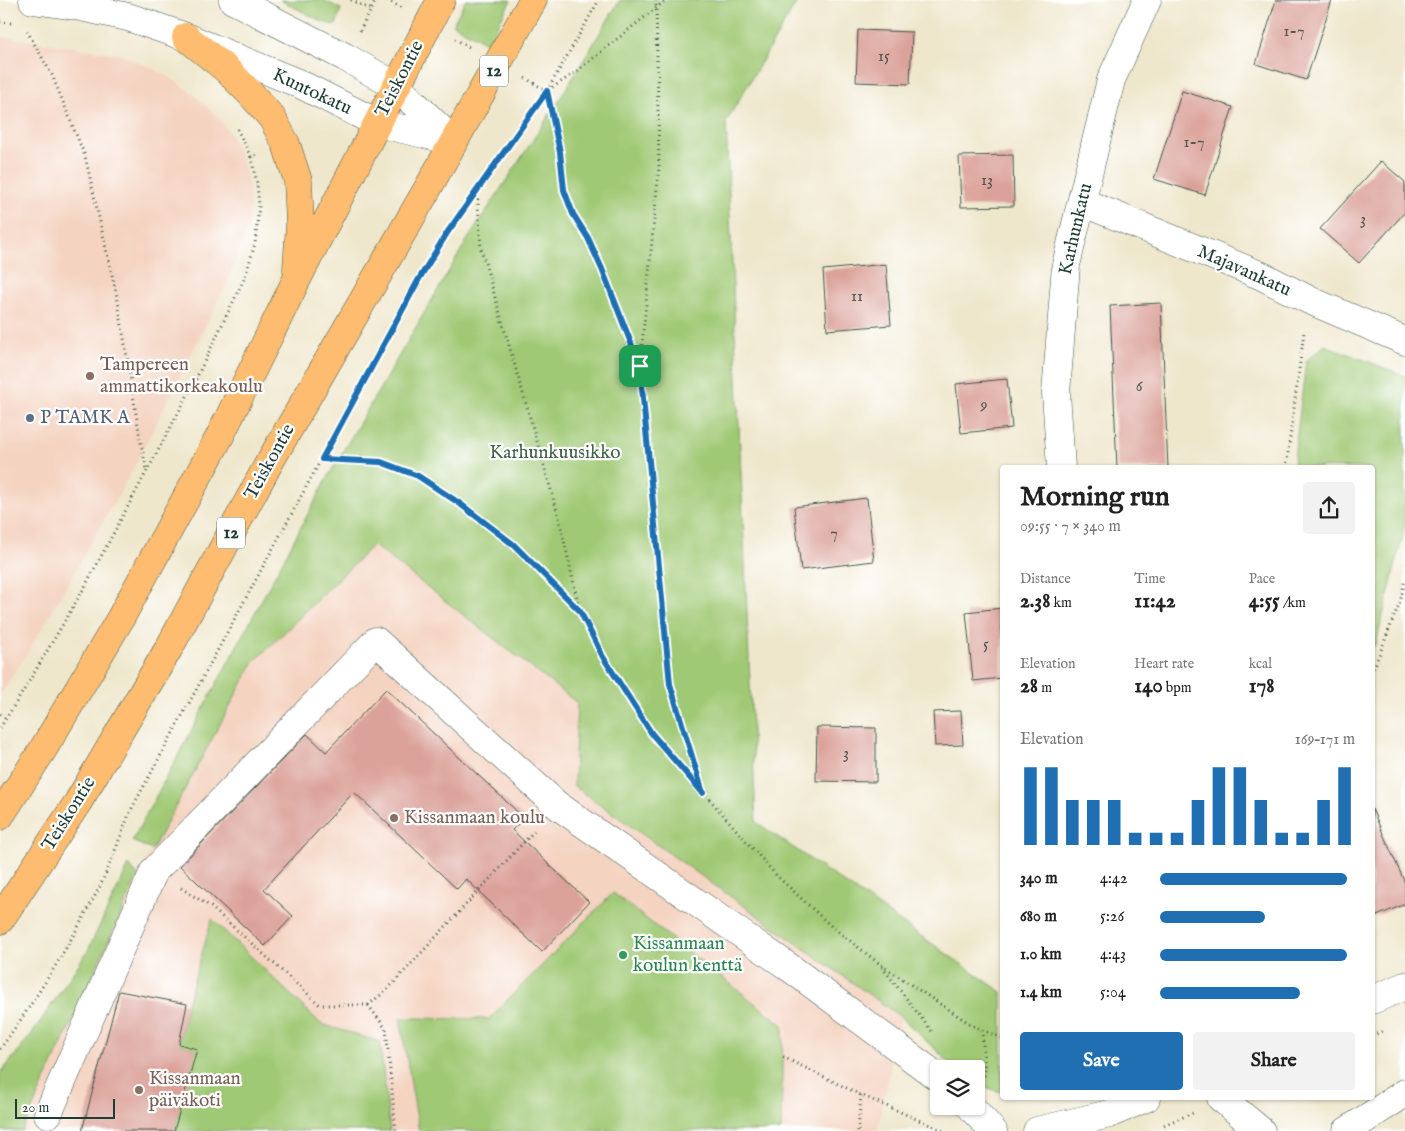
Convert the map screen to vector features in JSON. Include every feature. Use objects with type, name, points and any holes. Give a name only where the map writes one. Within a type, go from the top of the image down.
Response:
[{"type":"highway","name":"Teiskontie","points":[[0,920],[78,802],[164,656],[269,463],[423,197],[533,0]]},
{"type":"highway","name":"Teiskontie","points":[[0,816],[42,751],[119,621],[220,436],[296,281],[434,12]]},
{"type":"highway","points":[[186,38],[226,69],[251,94],[272,118],[286,144],[298,181],[300,224],[296,281]]},
{"type":"street","name":"Kuntokatu","points":[[33,0],[76,6],[128,17],[300,84],[377,123],[454,141]]},
{"type":"street","points":[[233,0],[345,57],[396,86],[454,141]]},
{"type":"street","name":"Karhunkatu","points":[[1060,465],[1056,393],[1066,265],[1111,80],[1147,0]]},
{"type":"street","name":"Majavankatu","points":[[1082,202],[1262,276],[1309,300],[1405,341]]},
{"type":"street","points":[[48,1114],[154,871],[376,641],[557,805],[793,970],[930,1071]]},
{"type":"street","points":[[1375,999],[1405,986]]},
{"type":"street","points":[[1347,1131],[1405,1093]]},
{"type":"street","points":[[1037,1131],[1107,1106],[1136,1100]]},
{"type":"street","points":[[1224,1100],[1261,1131]]},
{"type":"street","points":[[978,1115],[993,1131]]},
{"type":"path","points":[[352,0],[371,10]]},
{"type":"path","points":[[345,57],[376,0]]},
{"type":"path","points":[[387,0],[434,12],[499,63],[547,91],[560,152],[564,190],[573,214],[588,238],[602,269],[640,366]]},
{"type":"path","points":[[0,1049],[34,1002],[66,951],[98,889],[131,810],[419,279],[477,188],[547,91],[599,0]]},
{"type":"path","points":[[656,0],[658,166],[640,366],[670,684],[703,793]]},
{"type":"path","points":[[547,91],[572,75],[666,0]]},
{"type":"path","points":[[0,22],[15,24]]},
{"type":"path","points":[[23,24],[52,75],[85,156],[118,301],[140,438],[147,469]]},
{"type":"path","points":[[0,728],[83,590],[190,391],[245,276],[254,244],[259,206],[257,182],[251,158],[236,127]]},
{"type":"path","points":[[251,158],[286,144]]},
{"type":"path","points":[[477,188],[480,249],[558,514],[580,611],[603,657],[652,734],[777,876],[831,926],[880,964],[982,1030],[1000,1037]]},
{"type":"path","points":[[1286,465],[1309,300]]},
{"type":"path","points":[[322,459],[381,462],[418,476],[459,503],[514,545],[580,611]]},
{"type":"path","points":[[1375,666],[1402,599],[1405,580]]},
{"type":"path","points":[[0,714],[6,719]]},
{"type":"path","points":[[154,871],[211,907],[320,1005],[368,1005],[387,990],[557,805]]},
{"type":"path","points":[[880,964],[936,1038]]},
{"type":"path","points":[[368,1005],[386,1029],[396,1131]]},
{"type":"path","points":[[982,1030],[984,1060]]},
{"type":"path","points":[[783,1057],[861,1095],[944,1131]]},
{"type":"path","points":[[858,1131],[861,1095]]},
{"type":"path","points":[[1158,1128],[1221,1100]]},
{"type":"shaded area","name":"Tampereen ammattikorkeakoulu","points":[[0,36],[123,55],[166,75],[192,93],[218,117],[230,134],[241,158],[249,187],[250,209],[247,230],[228,281],[132,471],[32,646],[0,695]]},
{"type":"shaded area","name":"Kissanmaan koulu","points":[[372,545],[577,703],[574,786],[901,1017],[877,1131],[22,1131],[138,875],[253,663]]},
{"type":"green space","points":[[280,0],[323,0],[341,9],[336,25],[325,23]]},
{"type":"green space","points":[[466,0],[511,0],[488,44],[453,24]]},
{"type":"green space","name":"Karhunkuusikko","points":[[620,0],[798,0],[726,122],[756,822],[1000,991],[1000,1092],[985,1086],[985,1060],[946,1060],[901,1017],[574,786],[577,703],[373,545],[253,663],[152,850],[132,841],[329,475],[466,242],[561,97]]},
{"type":"green space","points":[[1325,345],[1405,376],[1405,522],[1375,645],[1375,465],[1293,465],[1306,361]]},
{"type":"green space","points":[[129,865],[138,876],[22,1131],[0,1131],[0,1074],[31,1035],[87,952]]},
{"type":"green space","name":"Kissanmaan koulun kenttä","points":[[613,893],[783,1025],[781,1131],[419,1131],[400,1018],[489,1019]]},
{"type":"green space","points":[[212,919],[321,1024],[380,1042],[390,1131],[174,1131],[196,1049],[179,1044],[187,1004]]},
{"type":"building","points":[[1276,0],[1332,0],[1306,80],[1256,64]]},
{"type":"building","points":[[858,30],[912,32],[910,84],[856,82]]},
{"type":"building","points":[[1182,91],[1233,107],[1205,195],[1154,179]]},
{"type":"building","points":[[1013,155],[1014,206],[961,207],[959,156]]},
{"type":"building","points":[[1381,161],[1405,182],[1405,212],[1359,263],[1320,229]]},
{"type":"building","points":[[886,264],[891,325],[827,330],[823,270]]},
{"type":"building","points":[[1161,303],[1168,465],[1117,465],[1110,306]]},
{"type":"building","points":[[1007,379],[1012,428],[961,433],[956,384]]},
{"type":"building","points":[[867,498],[874,561],[801,570],[794,507]]},
{"type":"building","points":[[1000,608],[1000,678],[973,681],[966,612]]},
{"type":"building","points":[[386,689],[524,818],[512,830],[589,902],[542,952],[466,879],[457,889],[354,792],[264,889],[293,916],[265,946],[180,866],[307,734],[326,752]]},
{"type":"building","points":[[961,711],[963,745],[935,746],[933,712]]},
{"type":"building","points":[[817,727],[876,728],[876,782],[816,781]]},
{"type":"building","points":[[1375,816],[1405,883],[1405,904],[1375,917]]},
{"type":"building","name":"Kissanmaan päiväkoti","points":[[119,991],[187,1004],[179,1044],[197,1049],[174,1131],[82,1131]]},
{"type":"place","name":"Tampereen ammattikorkeakoulu","points":[[90,376]]},
{"type":"place","name":"P TAMK A","points":[[30,418]]},
{"type":"place","name":"Kissanmaan koulu","points":[[394,818]]},
{"type":"place","name":"Kissanmaan koulun kenttä","points":[[623,955]]},
{"type":"place","name":"Kissanmaan päiväkoti","points":[[139,1090]]},
{"type":"route","points":[[547,91],[560,152],[564,190],[573,214],[588,238],[602,269],[640,366],[670,684],[703,793],[652,734],[603,657],[580,611],[514,545],[459,503],[418,476],[381,462],[322,459],[419,279],[447,233],[547,91]]}]
